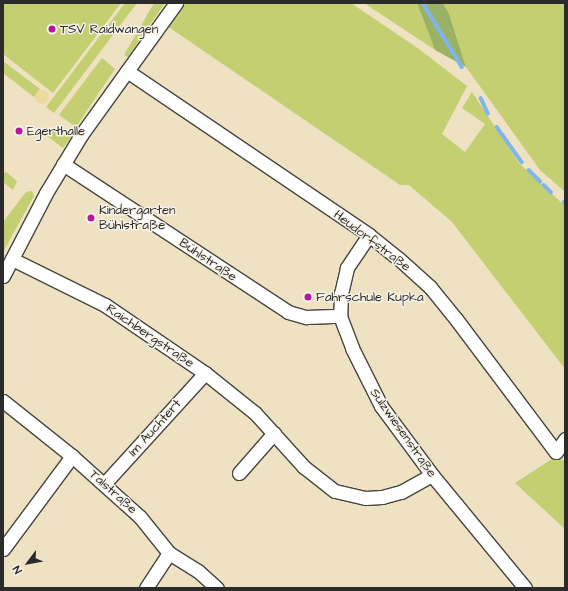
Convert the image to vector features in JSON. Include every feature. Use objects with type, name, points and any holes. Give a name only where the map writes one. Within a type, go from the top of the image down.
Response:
[{"type":"street","points":[[3,276],[46,193],[81,135],[176,3]]},
{"type":"street","name":"Heudorfstraße","points":[[127,71],[369,235],[430,287],[556,452],[565,439]]},
{"type":"street","name":"Bühlstraße","points":[[63,164],[288,312],[306,317],[340,316]]},
{"type":"street","name":"Sulzwiesenstraße","points":[[369,235],[347,268],[341,293],[340,316],[355,355],[381,406],[432,475],[525,588]]},
{"type":"street","name":"Raichbergstraße","points":[[12,259],[105,305],[205,373],[238,398],[274,433],[315,478],[335,491],[370,498],[395,494],[432,475]]},
{"type":"street","name":"Im Auchtert","points":[[104,484],[205,373]]},
{"type":"street","name":"Talstraße","points":[[3,401],[72,456],[104,484],[140,517],[169,553],[198,571],[216,588]]},
{"type":"street","points":[[239,473],[274,433]]},
{"type":"street","points":[[3,549],[72,456]]},
{"type":"street","points":[[146,588],[169,553]]},
{"type":"green space","name":"TSV Raidwangen","points":[[3,3],[121,3],[53,93],[3,54]]},
{"type":"green space","points":[[125,3],[137,3],[54,113],[46,107]]},
{"type":"green space","points":[[154,3],[165,3],[128,57],[124,55]]},
{"type":"green space","points":[[184,3],[351,3],[419,49],[467,86],[442,134],[465,152],[485,124],[462,108],[472,92],[519,163],[565,206],[565,369],[452,222],[409,185],[400,185],[167,26]]},
{"type":"green space","points":[[364,3],[417,3],[435,50]]},
{"type":"green space","points":[[417,3],[443,3],[449,14],[466,67],[435,50]]},
{"type":"green space","points":[[443,3],[565,3],[565,192],[540,170],[466,67],[449,14]]},
{"type":"green space","points":[[102,58],[115,69],[76,127],[59,115]]},
{"type":"green space","points":[[3,61],[40,89],[34,97],[3,73]]},
{"type":"green space","points":[[46,129],[65,131],[72,136],[63,148],[43,133]]},
{"type":"green space","points":[[6,172],[17,181],[13,190],[3,182],[3,173]]},
{"type":"green space","points":[[32,191],[34,196],[3,252],[3,222],[26,192]]},
{"type":"green space","points":[[555,457],[565,461],[565,529],[515,483]]},
{"type":"sand","points":[[42,90],[47,92],[49,97],[47,102],[42,104],[37,102],[35,97],[37,92]]},
{"type":"waterway","points":[[423,3],[462,67]]},
{"type":"waterway","points":[[481,98],[488,113]]},
{"type":"waterway","points":[[497,127],[522,162]]},
{"type":"waterway","points":[[529,170],[540,181]]},
{"type":"waterway","points":[[544,185],[551,192]]},
{"type":"place","name":"TSV Raidwangen","points":[[52,29]]},
{"type":"place","name":"Egerthalle","points":[[19,131]]},
{"type":"place","name":"Kindergarten Bühlstraße","points":[[91,218]]},
{"type":"place","name":"Fahrschule Kupka","points":[[308,297]]}]
